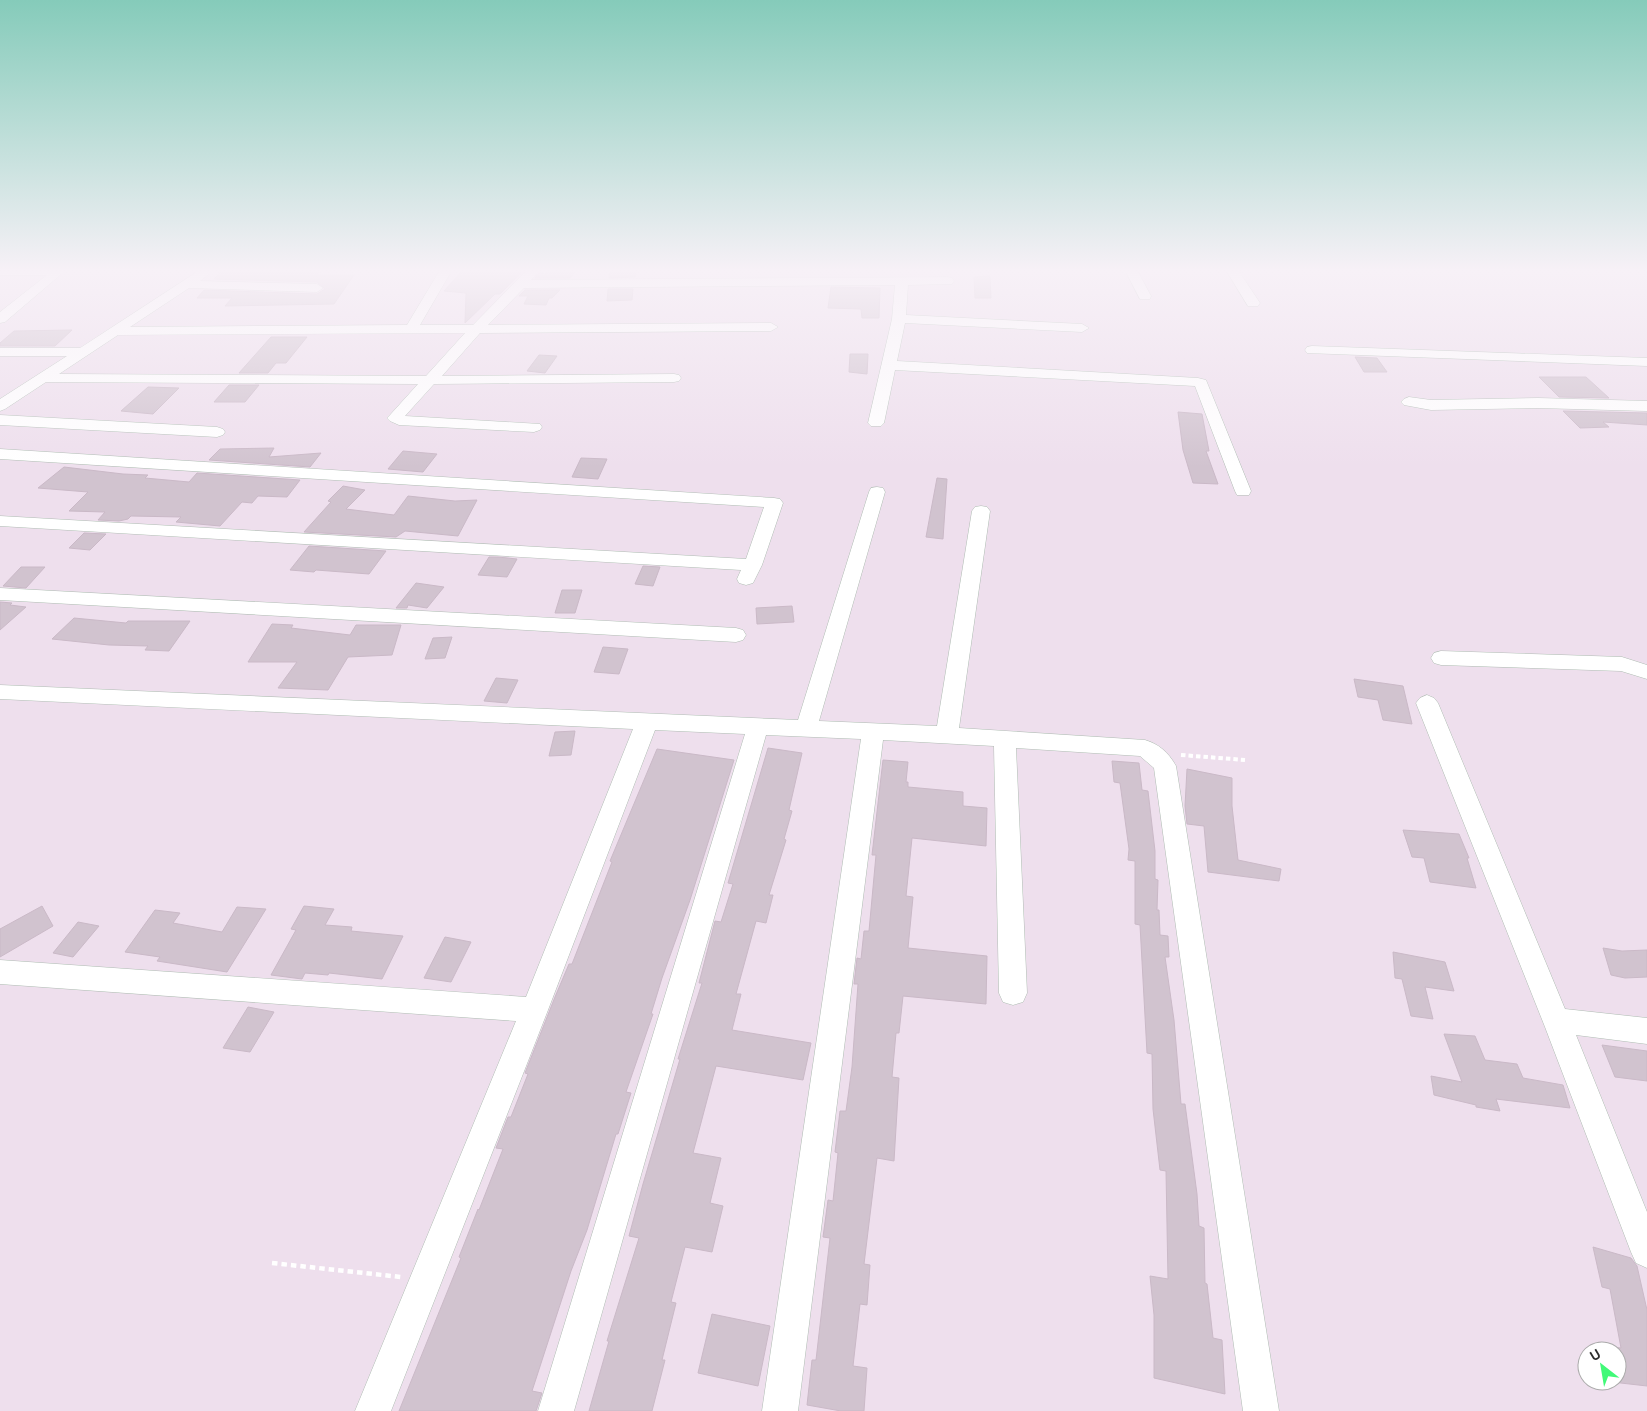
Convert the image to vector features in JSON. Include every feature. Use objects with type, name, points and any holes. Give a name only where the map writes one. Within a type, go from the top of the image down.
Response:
[{"type":"street","points":[[0,406],[107,336]]},
{"type":"street","points":[[470,336],[395,418],[430,423],[534,427]]},
{"type":"street","points":[[876,422],[895,336]]},
{"type":"street","points":[[1312,350],[1643,365]]},
{"type":"street","points":[[0,352],[83,352]]},
{"type":"street","points":[[888,365],[1198,382],[1201,384],[1243,491]]},
{"type":"street","points":[[42,378],[646,382],[674,378]]},
{"type":"street","points":[[1409,402],[1431,404],[1538,403],[1647,406]]},
{"type":"street","points":[[0,420],[217,432]]},
{"type":"street","points":[[0,454],[774,503],[749,572],[0,521]]},
{"type":"street","points":[[806,729],[877,492]]},
{"type":"street","points":[[947,735],[981,511]]},
{"type":"street","points":[[0,594],[736,635]]},
{"type":"street","points":[[1440,658],[1622,664],[1647,672]]},
{"type":"street","points":[[0,692],[947,735],[1145,748],[1160,759],[1165,766],[1261,1411]]},
{"type":"street","points":[[1426,703],[1559,1027],[1647,1252]]},
{"type":"street","points":[[373,1411],[534,1010],[647,721]]},
{"type":"street","points":[[556,1411],[758,726]]},
{"type":"street","points":[[780,1411],[873,732]]},
{"type":"street","points":[[1005,739],[1013,993]]},
{"type":"street","points":[[0,972],[534,1010]]},
{"type":"street","points":[[1559,1027],[1563,1022],[1574,1022],[1647,1031]]},
{"type":"path","points":[[1152,753],[1245,760]]},
{"type":"path","points":[[272,1263],[426,1280]]},
{"type":"building","points":[[8,336],[66,336],[55,346],[0,346],[0,343]]},
{"type":"building","points":[[271,337],[307,337],[286,363],[276,363],[268,373],[239,373]]},
{"type":"building","points":[[850,354],[868,354],[867,374],[849,372]]},
{"type":"building","points":[[539,355],[557,356],[545,373],[527,371]]},
{"type":"building","points":[[1355,357],[1377,358],[1387,372],[1364,372]]},
{"type":"building","points":[[1539,377],[1586,377],[1609,398],[1559,397]]},
{"type":"building","points":[[229,385],[259,385],[245,402],[214,402]]},
{"type":"building","points":[[148,387],[179,388],[153,414],[121,411]]},
{"type":"building","points":[[1563,411],[1647,413],[1647,425],[1603,422],[1609,427],[1580,428]]},
{"type":"building","points":[[1178,412],[1202,414],[1209,451],[1206,451],[1218,484],[1193,483],[1183,450]]},
{"type":"building","points":[[274,448],[269,457],[321,453],[310,467],[209,460],[220,449]]},
{"type":"building","points":[[403,451],[437,454],[423,472],[388,469]]},
{"type":"building","points":[[581,458],[607,459],[598,479],[572,477]]},
{"type":"building","points":[[64,467],[148,475],[145,478],[189,482],[197,473],[300,480],[287,497],[258,496],[252,503],[242,502],[220,526],[176,522],[181,517],[131,516],[128,519],[119,521],[98,520],[105,512],[69,511],[88,492],[38,488]]},
{"type":"building","points":[[937,478],[947,479],[943,539],[926,537]]},
{"type":"building","points":[[343,486],[365,490],[346,509],[394,515],[408,496],[455,501],[477,500],[458,536],[405,531],[396,537],[304,532],[331,502],[328,501]]},
{"type":"building","points":[[84,533],[106,534],[90,550],[69,548]]},
{"type":"building","points":[[309,546],[386,551],[369,574],[290,570]]},
{"type":"building","points":[[489,557],[517,559],[507,577],[478,575]]},
{"type":"building","points":[[643,566],[660,567],[653,586],[635,584]]},
{"type":"building","points":[[21,567],[45,567],[26,588],[3,586]]},
{"type":"building","points":[[416,583],[444,587],[427,608],[408,605],[407,608],[396,608]]},
{"type":"building","points":[[562,590],[582,590],[575,613],[555,613]]},
{"type":"building","points":[[0,602],[26,607],[0,630]]},
{"type":"building","points":[[792,606],[794,622],[757,624],[756,608]]},
{"type":"building","points":[[74,618],[126,623],[128,621],[190,621],[169,651],[145,650],[148,646],[109,645],[52,639]]},
{"type":"building","points":[[272,624],[293,625],[291,628],[350,635],[356,625],[401,625],[392,655],[348,657],[328,690],[278,688],[297,662],[248,662]]},
{"type":"building","points":[[452,637],[445,658],[425,659],[433,638]]},
{"type":"building","points":[[603,647],[628,649],[619,674],[594,672]]},
{"type":"building","points":[[496,678],[518,680],[507,703],[484,701]]},
{"type":"building","points":[[1354,679],[1403,686],[1412,724],[1383,720],[1378,700],[1358,697]]},
{"type":"building","points":[[575,731],[571,755],[549,756],[555,732]]},
{"type":"building","points":[[768,748],[802,753],[789,810],[792,811],[784,839],[786,840],[769,895],[773,895],[766,923],[756,921],[736,994],[741,994],[732,1030],[811,1043],[803,1080],[716,1066],[693,1153],[721,1158],[710,1203],[723,1206],[712,1252],[685,1247],[671,1302],[676,1303],[662,1360],[665,1360],[652,1411],[589,1411],[609,1341],[607,1341],[639,1238],[629,1236],[643,1184],[680,1059],[678,1059],[702,983],[699,983],[715,921],[721,922],[733,884],[728,883]]},
{"type":"building","points":[[657,749],[734,760],[690,900],[662,978],[651,1014],[653,1014],[626,1092],[631,1093],[618,1134],[616,1134],[587,1230],[571,1271],[532,1391],[542,1393],[536,1411],[399,1411],[503,1149],[496,1148],[528,1074],[525,1073],[569,964],[572,964],[612,862],[610,861]]},
{"type":"building","points":[[883,760],[908,762],[906,782],[908,782],[908,787],[963,792],[963,806],[987,808],[986,846],[912,838],[906,896],[913,897],[908,948],[987,956],[986,1004],[903,996],[899,1033],[896,1033],[892,1077],[899,1078],[894,1161],[877,1158],[864,1264],[870,1265],[867,1305],[860,1304],[853,1366],[867,1368],[864,1411],[841,1411],[807,1405],[812,1360],[816,1360],[830,1238],[823,1237],[828,1200],[833,1201],[838,1153],[835,1152],[840,1111],[846,1111],[852,1067],[858,984],[854,984],[857,958],[861,959],[864,931],[869,931],[876,855],[872,855]]},
{"type":"building","points":[[1112,761],[1139,763],[1142,790],[1148,791],[1155,851],[1155,879],[1158,880],[1157,910],[1159,910],[1160,935],[1168,936],[1169,957],[1165,957],[1174,1020],[1181,1104],[1185,1104],[1197,1194],[1199,1226],[1204,1228],[1205,1283],[1207,1284],[1213,1338],[1222,1340],[1225,1394],[1154,1378],[1154,1315],[1150,1276],[1168,1279],[1166,1171],[1160,1170],[1153,1109],[1152,1054],[1147,1053],[1140,925],[1135,924],[1135,861],[1128,860],[1129,849],[1120,783],[1114,782]]},
{"type":"building","points":[[1187,769],[1232,778],[1232,806],[1238,860],[1281,869],[1279,881],[1208,872],[1204,826],[1187,824],[1185,806]]},
{"type":"building","points":[[1403,830],[1459,834],[1469,858],[1467,858],[1476,888],[1430,882],[1424,858],[1412,857]]},
{"type":"building","points":[[42,906],[53,926],[0,957],[0,929]]},
{"type":"building","points":[[304,906],[334,909],[325,925],[352,927],[351,931],[403,936],[382,979],[329,973],[328,975],[305,973],[302,979],[271,975],[296,930],[291,929]]},
{"type":"building","points":[[237,907],[266,909],[227,972],[157,961],[160,957],[125,952],[155,910],[180,913],[173,923],[222,932]]},
{"type":"building","points":[[78,922],[99,926],[73,957],[53,953]]},
{"type":"building","points":[[445,937],[471,942],[451,982],[424,978]]},
{"type":"building","points":[[1603,948],[1622,951],[1647,950],[1647,977],[1625,978],[1611,975]]},
{"type":"building","points":[[1393,952],[1445,962],[1454,991],[1425,987],[1433,1019],[1411,1016],[1402,979],[1395,978]]},
{"type":"building","points":[[248,1007],[274,1012],[250,1052],[223,1048]]},
{"type":"building","points":[[1444,1034],[1475,1036],[1485,1060],[1517,1064],[1523,1078],[1563,1085],[1570,1108],[1496,1099],[1500,1111],[1476,1107],[1476,1105],[1434,1095],[1431,1076],[1462,1082]]},
{"type":"building","points":[[1602,1045],[1647,1051],[1647,1081],[1615,1077]]},
{"type":"building","points":[[1593,1247],[1631,1258],[1637,1266],[1647,1310],[1647,1386],[1627,1384],[1627,1341],[1620,1341],[1610,1289],[1602,1287]]},
{"type":"building","points":[[712,1314],[770,1326],[758,1386],[698,1373]]}]
